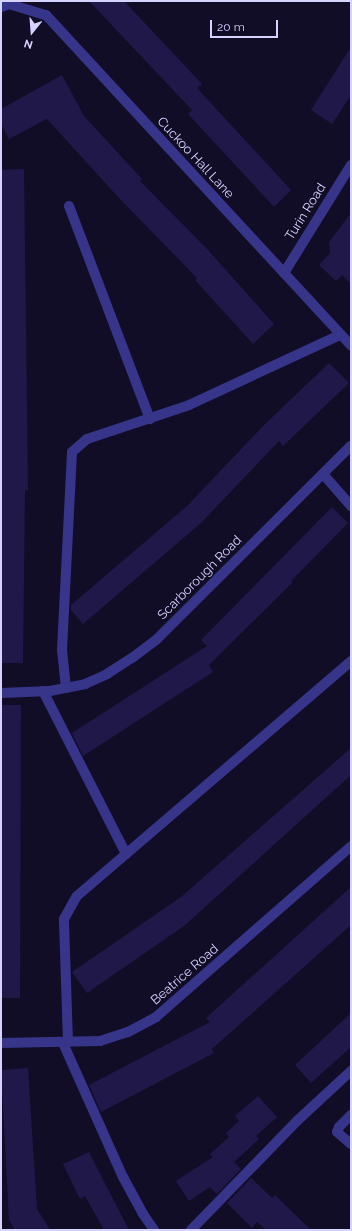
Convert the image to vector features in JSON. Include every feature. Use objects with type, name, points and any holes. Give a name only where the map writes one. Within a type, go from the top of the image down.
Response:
[{"type":"street","name":"Cuckoo Hall Lane","points":[[4,4],[46,15],[351,346]]},
{"type":"street","name":"Turin Road","points":[[284,273],[351,165]]},
{"type":"street","points":[[69,206],[150,419]]},
{"type":"street","points":[[66,688],[62,650],[72,452],[87,440],[189,405],[340,335]]},
{"type":"street","name":"Scarborough Road","points":[[1,693],[44,691],[66,688],[107,674],[156,640],[351,446]]},
{"type":"street","points":[[323,474],[351,506]]},
{"type":"street","points":[[154,1230],[142,1214],[123,1177],[66,1043],[64,919],[77,896],[351,660]]},
{"type":"street","points":[[44,691],[126,854]]},
{"type":"street","name":"Beatrice Road","points":[[1,1043],[66,1043],[100,1041],[128,1032],[156,1017],[351,846]]},
{"type":"street","points":[[191,1230],[298,1120],[351,1071]]},
{"type":"street","points":[[351,1115],[339,1127],[337,1132],[351,1144]]},
{"type":"building","points":[[89,1],[124,1],[202,84],[197,88],[291,190],[274,207],[188,114],[192,110]]},
{"type":"building","points":[[351,47],[351,95],[332,124],[311,110]]},
{"type":"building","points":[[62,75],[84,116],[142,179],[140,181],[208,250],[274,324],[253,344],[195,280],[197,278],[119,198],[47,119],[9,139],[1,124],[1,109]]},
{"type":"building","points":[[24,169],[28,490],[25,490],[23,663],[1,663],[1,170]]},
{"type":"building","points":[[351,213],[351,284],[342,275],[336,281],[319,265],[330,253],[329,242]]},
{"type":"building","points":[[329,363],[349,383],[283,446],[279,441],[201,523],[83,624],[71,610],[71,605],[187,506],[264,425]]},
{"type":"building","points":[[332,507],[348,523],[291,581],[293,582],[209,665],[213,672],[83,756],[72,733],[207,646],[201,640]]},
{"type":"building","points":[[1,705],[21,705],[20,998],[1,998]]},
{"type":"building","points":[[351,748],[351,775],[184,926],[87,993],[72,972],[181,897]]},
{"type":"building","points":[[351,887],[351,925],[212,1049],[214,1053],[101,1112],[89,1085],[210,1022],[206,1018]]},
{"type":"building","points":[[351,1013],[351,1047],[311,1083],[295,1065]]},
{"type":"building","points":[[28,1068],[37,1209],[50,1230],[15,1230],[9,1220],[1,1070]]},
{"type":"building","points":[[258,1096],[277,1117],[256,1136],[259,1139],[234,1162],[241,1169],[217,1194],[210,1187],[189,1201],[176,1181],[213,1157],[210,1154],[229,1137],[226,1133],[239,1121],[235,1116]]},
{"type":"building","points":[[89,1152],[129,1230],[104,1230],[85,1196],[80,1199],[63,1164]]},
{"type":"building","points":[[251,1178],[272,1198],[275,1195],[311,1230],[266,1230],[257,1222],[252,1228],[227,1203]]}]
